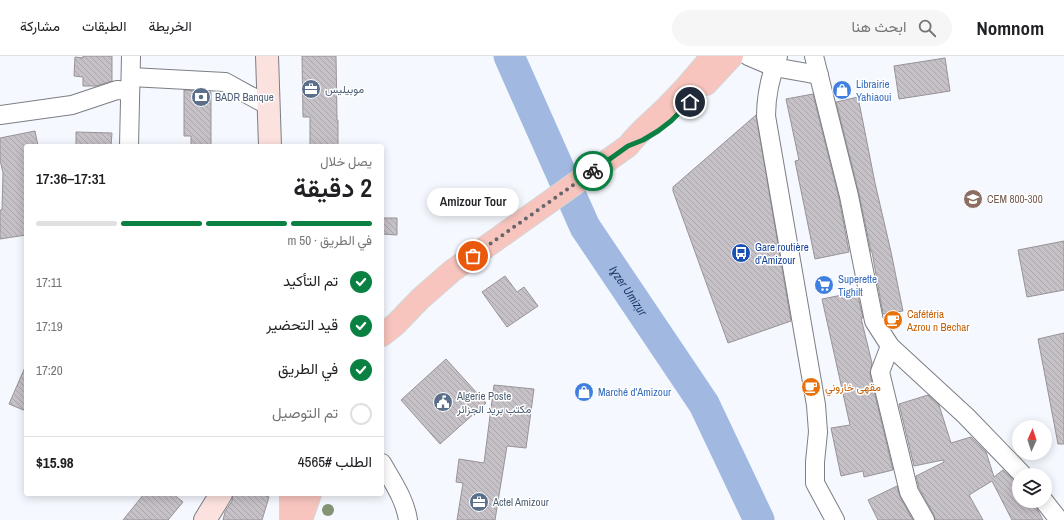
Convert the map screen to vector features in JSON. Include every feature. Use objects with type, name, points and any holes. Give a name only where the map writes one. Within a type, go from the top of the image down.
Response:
[{"type":"main road","points":[[267,56],[270,144]]},
{"type":"main road","points":[[628,146],[638,132],[678,96],[695,78],[712,56]]},
{"type":"main road","points":[[384,343],[389,330],[420,299],[452,271],[628,146],[643,140],[671,121],[732,56]]},
{"type":"main road","points":[[205,520],[220,496]]},
{"type":"main road","points":[[291,496],[291,520]]},
{"type":"main road","points":[[301,520],[309,496]]},
{"type":"street","points":[[129,144],[131,56]]},
{"type":"street","points":[[748,56],[776,61],[819,75]]},
{"type":"street","points":[[814,56],[849,196],[874,321],[890,346],[966,416],[1016,468]]},
{"type":"street","points":[[776,61],[766,97],[766,116],[816,405],[818,432],[815,462],[815,484],[835,520]]},
{"type":"street","points":[[0,115],[72,105],[117,90],[130,84],[225,82],[269,106]]},
{"type":"street","points":[[890,346],[880,372],[909,492],[925,520]]},
{"type":"street","points":[[384,466],[402,498],[408,520]]},
{"type":"street","points":[[1050,508],[1059,520]]},
{"type":"building","points":[[83,56],[112,56],[112,81],[96,86],[83,86],[83,77],[74,76],[75,57],[83,58]]},
{"type":"building","points":[[302,56],[336,56],[338,144],[310,144],[310,117],[303,117]]},
{"type":"building","points":[[945,58],[950,91],[899,99],[894,66]]},
{"type":"building","points":[[184,90],[211,92],[211,144],[191,144],[191,136],[184,136]]},
{"type":"building","points":[[813,94],[839,198],[849,252],[815,259],[795,161],[799,160],[786,99]]},
{"type":"building","points":[[858,97],[903,311],[883,314],[872,252],[836,102]]},
{"type":"building","name":"Gare routière d'Amizour","points":[[756,115],[791,321],[728,343],[673,191],[673,187]]},
{"type":"building","points":[[35,131],[38,144],[24,144],[24,235],[0,239],[0,210],[2,210],[3,173],[0,160],[0,138]]},
{"type":"building","points":[[76,132],[112,133],[111,144],[76,144]]},
{"type":"building","points":[[384,218],[397,218],[397,235],[384,234]]},
{"type":"building","points":[[1064,241],[1064,290],[1027,297],[1018,250]]},
{"type":"building","points":[[505,276],[517,292],[524,287],[538,306],[507,327],[482,292]]},
{"type":"building","points":[[857,292],[863,318],[861,318],[872,363],[870,374],[893,470],[864,477],[863,471],[841,476],[831,428],[850,425],[822,299]]},
{"type":"building","points":[[1064,333],[1064,444],[1058,444],[1038,339]]},
{"type":"building","points":[[446,359],[486,403],[440,444],[401,400]]},
{"type":"building","points":[[24,370],[24,410],[9,404]]},
{"type":"building","points":[[494,385],[534,389],[526,448],[507,446],[495,520],[457,520],[463,483],[456,482],[459,459],[484,463]]},
{"type":"building","points":[[928,395],[939,405],[951,443],[971,437],[986,452],[994,477],[1003,470],[1012,478],[1012,508],[1037,508],[1043,520],[1012,520],[992,481],[969,495],[983,520],[935,520],[934,515],[919,488],[916,476],[944,462],[943,460],[914,466],[899,404]]},
{"type":"building","points":[[897,486],[900,497],[913,520],[878,520],[868,500]]},
{"type":"building","points":[[142,496],[176,496],[183,502],[168,520],[123,520]]},
{"type":"building","points":[[233,496],[269,497],[262,520],[223,520],[225,512],[232,501]]},
{"type":"waterway","name":"Iɣzer Umiẓur","points":[[509,56],[585,227],[704,404],[759,520]]},
{"type":"way so far","points":[[473,256],[593,171]]},
{"type":"place","name":"موبيليس","points":[[311,89]]},
{"type":"place","name":"Librairie Yahiaoui","points":[[842,90]]},
{"type":"place","name":"BADR Banque","points":[[201,97]]},
{"type":"place","name":"CEM 800-300","points":[[973,199]]},
{"type":"place","name":"Gare routière d'Amizour","points":[[741,253]]},
{"type":"place","name":"Amizour Tour","points":[[473,256]]},
{"type":"place","name":"Superette Tighilt","points":[[824,285]]},
{"type":"place","name":"Cafétéria Azrou n Bechar","points":[[893,320]]},
{"type":"place","name":"مقهى خاروني","points":[[811,387]]},
{"type":"place","name":"Marché d'Amizour","points":[[584,392]]},
{"type":"place","name":"Algerie Poste مكتب بريد الجزائر","points":[[443,402]]},
{"type":"place","name":"Actel Amizour","points":[[479,502]]},
{"type":"route","points":[[593,171],[628,146],[636,144],[658,131],[671,121],[690,102]]}]
